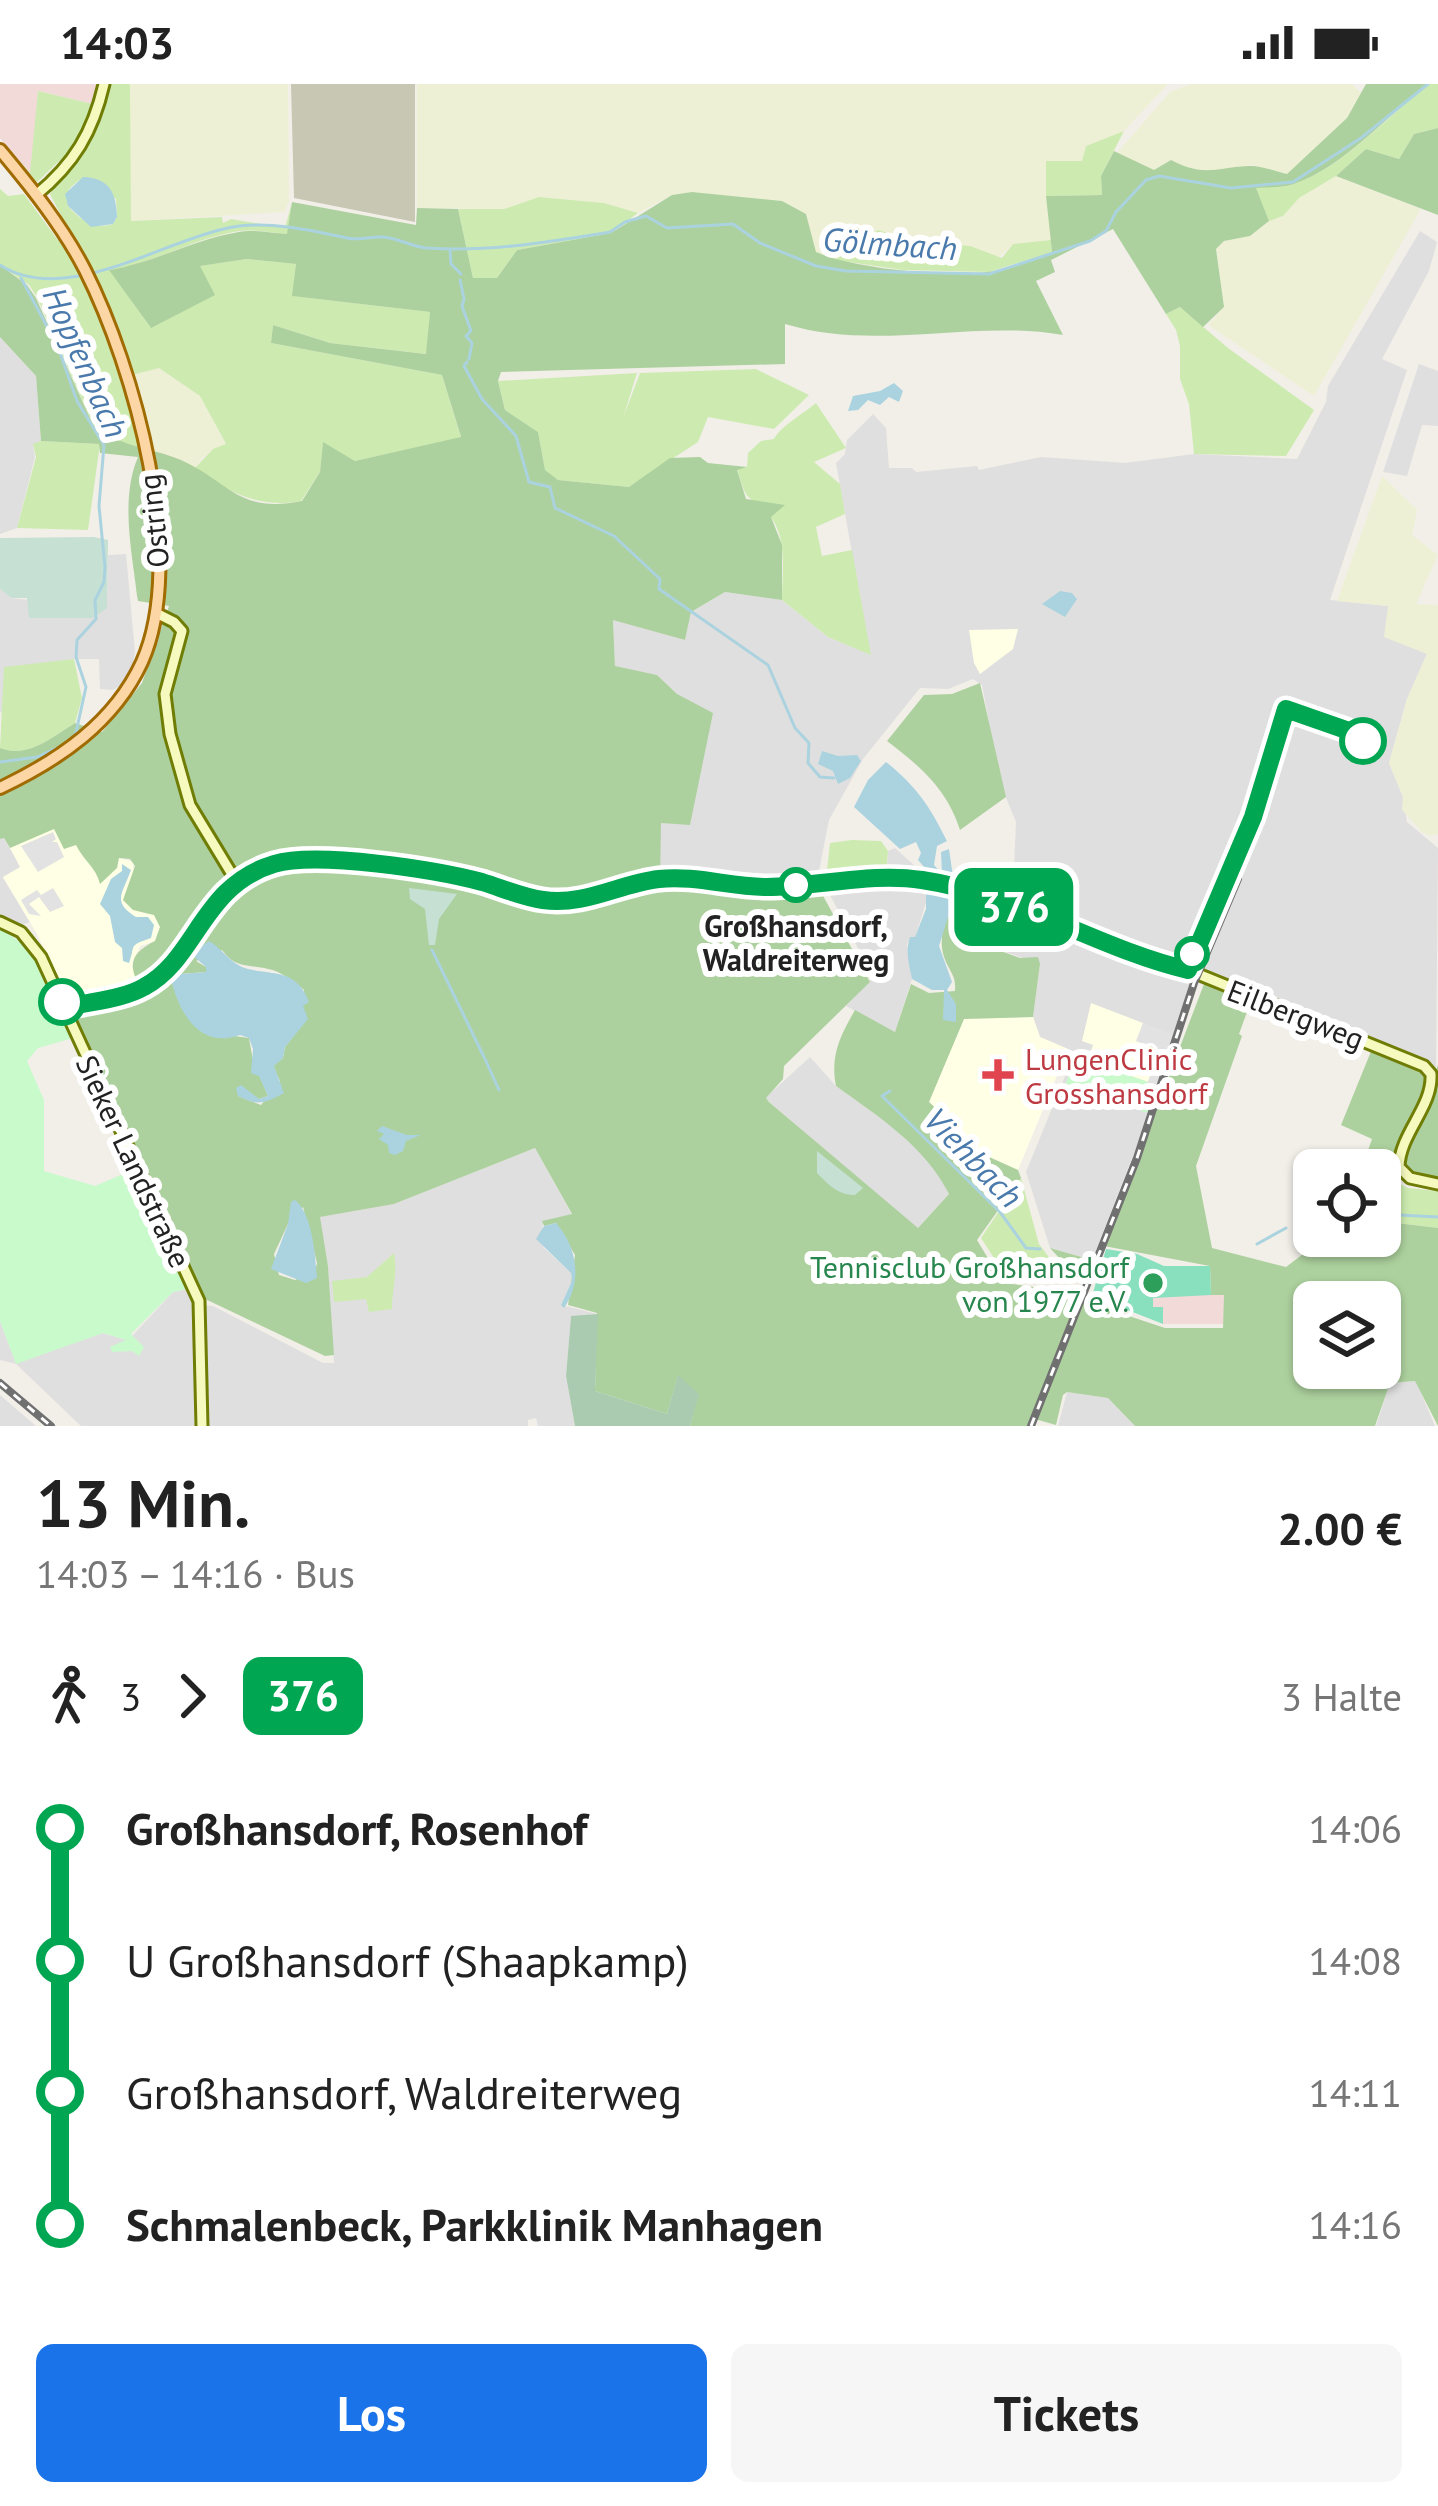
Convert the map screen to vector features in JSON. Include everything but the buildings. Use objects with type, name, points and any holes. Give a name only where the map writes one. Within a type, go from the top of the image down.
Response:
[{"type":"main road","points":[[43,198],[86,140],[104,84]]},
{"type":"main road","name":"Ostring","points":[[0,150],[43,198],[87,275],[122,363],[143,443],[159,545],[156,613],[140,666],[106,717],[62,754],[0,788]]},
{"type":"main road","points":[[65,1008],[151,983],[236,881],[190,805],[181,780],[165,694],[182,631],[156,613]]},
{"type":"main road","name":"Eilbergweg","points":[[236,881],[274,864],[311,859],[462,878],[562,902],[661,879],[769,887],[921,880],[975,893],[1188,970],[1424,1066],[1431,1078],[1429,1092],[1403,1143],[1399,1167],[1410,1178],[1438,1184]]},
{"type":"main road","name":"Sieker Landstraße","points":[[0,922],[21,932],[32,944],[199,1301],[202,1426]]},
{"type":"shaded area","points":[[0,84],[97,84],[93,104],[38,91],[31,174],[0,138]]},
{"type":"shaded area","points":[[130,84],[288,84],[289,202],[284,212],[130,221]]},
{"type":"shaded area","points":[[291,84],[415,84],[415,222],[294,198]]},
{"type":"shaded area","points":[[417,84],[1168,84],[1124,131],[1086,146],[1083,161],[1046,161],[1051,240],[1013,244],[999,257],[969,246],[910,241],[878,231],[835,260],[816,252],[806,214],[782,201],[692,192],[672,195],[638,213],[604,203],[539,197],[504,209],[417,208]]},
{"type":"shaded area","points":[[1191,84],[1352,84],[1361,93],[1347,118],[1288,174],[1251,165],[1224,172],[1192,171],[1171,160],[1154,170],[1117,153],[1170,92]]},
{"type":"shaded area","points":[[1336,176],[1421,209],[1314,396],[1208,325],[1224,307],[1216,249],[1224,241],[1250,236],[1283,216],[1299,198]]},
{"type":"shaded area","points":[[1420,231],[1437,242],[1429,271],[1382,359],[1407,370],[1330,600],[1388,606],[1427,654],[1407,699],[1389,763],[1407,822],[1438,848],[1436,1074],[1193,981],[1149,1115],[1092,1260],[1050,1248],[1026,1172],[1075,1052],[1040,1037],[1033,1017],[1040,964],[965,938],[982,892],[968,885],[974,865],[1014,867],[1016,822],[1001,786],[982,685],[973,679],[948,689],[920,688],[863,759],[829,820],[817,881],[750,884],[658,873],[661,822],[690,824],[677,694],[657,675],[615,667],[613,619],[685,640],[691,612],[725,592],[782,600],[828,637],[870,654],[836,463],[845,454],[847,440],[873,414],[886,428],[889,468],[916,472],[977,466],[979,470],[1041,457],[1125,463],[1194,454],[1297,459],[1326,402],[1328,386]]},
{"type":"shaded area","points":[[0,337],[36,376],[41,441],[33,445],[35,457],[17,528],[0,534]]},
{"type":"shaded area","points":[[1419,364],[1438,371],[1438,426],[1422,425],[1407,476],[1383,472]]},
{"type":"shaded area","points":[[159,368],[200,396],[226,445],[203,457],[194,469],[151,452],[132,375]]},
{"type":"shaded area","points":[[1382,476],[1417,510],[1412,535],[1438,555],[1416,604],[1438,605],[1438,834],[1431,836],[1402,810],[1403,797],[1389,763],[1407,699],[1427,654],[1384,637],[1388,606],[1337,601]]},
{"type":"shaded area","points":[[0,538],[108,540],[107,608],[93,618],[29,618],[27,598],[11,598],[0,589]]},
{"type":"shaded area","points":[[126,554],[135,652],[124,684],[113,690],[100,689],[99,659],[47,664],[0,713],[0,589],[11,598],[107,608],[108,555]]},
{"type":"shaded area","points":[[1018,629],[1013,649],[980,674],[969,630]]},
{"type":"shaded area","points":[[54,828],[76,844],[98,873],[108,875],[119,858],[133,862],[134,875],[124,896],[140,912],[154,915],[160,927],[155,941],[140,946],[132,966],[139,984],[101,994],[66,996],[3,877],[20,867],[10,848]]},
{"type":"shaded area","points":[[53,832],[56,839],[52,842],[57,842],[64,857],[38,872],[21,846]]},
{"type":"shaded area","points":[[3,837],[21,867],[3,878],[30,922],[22,925],[0,916]]},
{"type":"shaded area","points":[[895,848],[915,866],[927,899],[915,938],[910,937],[907,944],[912,979],[895,1032],[846,1006],[873,977],[829,893],[835,884],[886,881],[888,851]]},
{"type":"shaded area","points":[[53,888],[64,906],[50,912],[39,897],[29,904],[41,916],[29,914],[21,900],[37,890],[41,895]]},
{"type":"shaded area","points":[[409,888],[457,894],[439,919],[435,945],[429,945],[425,909],[410,899]]},
{"type":"shaded area","points":[[993,905],[1056,928],[1048,952],[1024,952],[1032,930],[990,914]]},
{"type":"shaded area","points":[[1091,1003],[1143,1023],[1137,1041],[1159,1050],[1148,1082],[1088,1061],[1093,1045],[1082,1041]]},
{"type":"shaded area","name":"LungenClinic Grosshansdorf","points":[[1033,1017],[1040,1037],[1068,1049],[1018,1170],[987,1156],[929,1102],[964,1019]]},
{"type":"shaded area","points":[[1143,1023],[1173,1034],[1155,1092],[1146,1088],[1159,1050],[1136,1041]]},
{"type":"shaded area","points":[[810,1057],[836,1086],[893,1127],[935,1166],[949,1194],[917,1229],[765,1098]]},
{"type":"shaded area","points":[[535,1148],[572,1215],[543,1221],[543,1247],[571,1273],[561,1305],[598,1314],[571,1317],[566,1376],[575,1426],[538,1426],[536,1418],[528,1420],[528,1426],[81,1426],[16,1364],[0,1360],[0,1321],[16,1363],[103,1333],[126,1340],[118,1351],[143,1347],[132,1336],[173,1292],[187,1289],[195,1305],[213,1306],[323,1363],[334,1363],[328,1266],[319,1217],[394,1204]]},
{"type":"shaded area","points":[[817,1151],[863,1188],[849,1195],[830,1185],[817,1173]]},
{"type":"shaded area","points":[[1224,1294],[1224,1324],[1163,1324],[1163,1307],[1152,1307],[1153,1298],[1164,1295]]},
{"type":"shaded area","points":[[598,1314],[595,1391],[667,1414],[678,1375],[699,1394],[690,1426],[575,1426],[566,1376],[571,1316]]},
{"type":"shaded area","points":[[1416,1381],[1435,1426],[1376,1426],[1388,1389],[1401,1389],[1401,1382]]},
{"type":"shaded area","points":[[1067,1392],[1108,1398],[1135,1426],[1058,1426]]},
{"type":"shaded area","points":[[0,1395],[36,1426],[0,1426]]},
{"type":"green space","points":[[106,84],[130,84],[131,221],[222,217],[223,223],[231,219],[285,228],[292,202],[288,234],[239,231],[110,270],[150,327],[199,266],[247,259],[296,264],[293,296],[430,312],[427,354],[330,343],[273,325],[271,343],[442,375],[461,438],[355,461],[323,443],[320,472],[301,501],[271,503],[232,491],[194,469],[213,449],[226,444],[200,396],[159,368],[132,375],[93,273],[81,276],[119,368],[139,448],[109,438],[93,425],[37,297],[29,285],[0,265],[0,189],[8,196],[24,194],[57,239],[76,245],[50,194],[88,141]],"holes":[[[79,180],[116,199],[117,217],[106,226],[88,222],[68,206],[69,189]]]},
{"type":"green space","points":[[1366,84],[1426,84],[1329,166],[1294,184],[1256,188],[1269,221],[1250,236],[1224,241],[1216,249],[1224,307],[1203,327],[1180,307],[1166,314],[1113,229],[1051,260],[1055,272],[1036,281],[1063,335],[994,330],[854,335],[785,324],[785,364],[501,372],[498,381],[505,410],[538,432],[545,470],[558,480],[629,487],[670,458],[700,457],[708,463],[747,467],[737,470],[746,499],[785,505],[771,517],[782,545],[782,600],[725,592],[691,612],[685,640],[613,620],[615,666],[657,675],[677,694],[713,713],[690,825],[661,823],[660,882],[686,881],[753,892],[821,892],[870,982],[784,1066],[783,1079],[766,1098],[769,1102],[918,1228],[949,1194],[914,1147],[836,1086],[835,1056],[855,1010],[895,1032],[911,984],[929,993],[955,991],[943,953],[944,927],[960,894],[979,901],[965,938],[1020,958],[1038,957],[1040,964],[1033,1017],[964,1019],[929,1102],[987,1156],[1018,1170],[1021,1178],[977,1240],[995,1270],[1012,1284],[1054,1290],[1072,1287],[1120,1313],[1165,1328],[1223,1328],[1224,1295],[1211,1295],[1210,1266],[1104,1246],[1204,984],[1251,1001],[1196,1166],[1212,1248],[1286,1267],[1299,1257],[1401,1257],[1401,1224],[1438,1228],[1438,1426],[1415,1381],[1401,1382],[1401,1281],[1293,1281],[1293,1389],[1388,1389],[1375,1426],[1135,1426],[1108,1398],[1067,1392],[1056,1425],[1031,1418],[1027,1426],[690,1426],[698,1394],[678,1376],[667,1414],[595,1391],[597,1313],[568,1305],[575,1255],[556,1223],[544,1226],[542,1221],[572,1214],[535,1148],[394,1204],[320,1217],[334,1355],[325,1356],[201,1297],[73,1013],[143,992],[133,962],[155,941],[160,927],[154,915],[133,910],[123,900],[135,866],[130,859],[119,858],[117,868],[100,884],[76,845],[64,849],[54,829],[10,848],[0,839],[0,748],[30,749],[75,723],[102,732],[142,683],[169,606],[138,601],[128,508],[138,457],[100,453],[99,444],[41,441],[36,376],[0,337],[0,265],[36,298],[93,425],[124,442],[181,460],[249,500],[280,504],[302,501],[320,472],[323,442],[355,461],[461,437],[442,375],[271,343],[273,325],[330,343],[426,354],[430,312],[292,296],[296,264],[247,259],[200,266],[215,295],[151,328],[109,270],[222,235],[287,234],[292,202],[416,225],[417,208],[458,209],[473,278],[497,278],[517,250],[611,233],[672,195],[692,192],[782,201],[806,214],[816,252],[833,258],[900,270],[987,272],[1052,252],[1046,196],[1102,195],[1101,176],[1114,151],[1154,170],[1171,160],[1201,170],[1253,166],[1287,174],[1347,118]],"holes":[[[222,950],[237,963],[277,972],[304,990],[302,1006],[307,1019],[273,1066],[280,1081],[261,1105],[238,1096],[268,1096],[249,1038],[234,1036],[184,1011],[172,983],[181,974],[206,972],[196,961]],[[303,1207],[317,1263],[315,1272],[295,1280],[279,1275],[274,1254],[288,1224]]]},
{"type":"green space","points":[[1427,84],[1438,84],[1438,128],[1414,134],[1399,159],[1366,149],[1336,176],[1299,198],[1283,216],[1269,221],[1255,187],[1290,185],[1329,166]]},
{"type":"green space","points":[[38,91],[93,104],[76,145],[36,183],[0,139],[30,173]]},
{"type":"green space","points":[[1438,128],[1438,215],[1336,176],[1366,149],[1399,159],[1414,134]]},
{"type":"green space","points":[[1124,131],[1101,176],[1102,195],[1046,196],[1046,161],[1082,161],[1086,146]]},
{"type":"green space","points":[[539,197],[604,203],[638,213],[611,233],[517,250],[497,278],[473,278],[458,209],[504,209]]},
{"type":"green space","points":[[878,230],[910,241],[970,246],[1002,258],[1013,244],[1051,240],[1052,252],[989,272],[903,270],[835,260]]},
{"type":"green space","points":[[1180,307],[1314,410],[1286,456],[1194,454],[1189,404],[1180,379],[1180,346],[1166,314]]},
{"type":"green space","points":[[756,369],[809,395],[774,429],[708,417],[698,442],[629,487],[558,480],[545,471],[538,432],[505,410],[498,381],[637,373],[623,418],[640,373]]},
{"type":"green space","points":[[816,403],[846,448],[814,462],[840,484],[845,514],[816,527],[822,556],[852,550],[871,655],[828,637],[782,600],[779,533],[769,515],[746,493],[737,469],[747,467],[748,453],[761,441],[774,439]]},
{"type":"green space","points":[[33,444],[100,444],[88,530],[17,528],[36,457]]},
{"type":"green space","points":[[74,659],[82,698],[75,723],[30,749],[0,748],[4,667]]},
{"type":"green space","points":[[980,683],[1006,797],[960,830],[948,802],[931,780],[887,741],[924,695],[952,694]]},
{"type":"green space","points":[[881,841],[888,851],[886,876],[826,880],[830,843]]},
{"type":"green space","points":[[0,929],[37,961],[73,1038],[38,1048],[27,1061],[44,1100],[44,1171],[95,1186],[135,1169],[187,1289],[173,1292],[131,1334],[144,1347],[139,1356],[132,1351],[112,1352],[110,1347],[126,1340],[103,1333],[16,1364],[0,1321]]},
{"type":"green space","points":[[1372,1049],[1435,1073],[1438,1065],[1438,1180],[1418,1178],[1401,1167],[1401,1149],[1369,1149],[1372,1139],[1341,1125]]},
{"type":"green space","points":[[1076,1057],[1148,1082],[1146,1088],[1155,1092],[1148,1113],[1065,1085]]},
{"type":"green space","points":[[1021,1178],[1039,1244],[1054,1264],[1051,1278],[1003,1272],[981,1238]]},
{"type":"green space","points":[[1401,1184],[1438,1191],[1438,1228],[1401,1224]]},
{"type":"green space","points":[[1050,1248],[1092,1260],[1083,1284]]},
{"type":"green space","name":"Tennisclub Großhansdorf von 1977 e.V.","points":[[1106,1249],[1137,1254],[1164,1266],[1210,1266],[1211,1295],[1153,1298],[1153,1307],[1163,1307],[1163,1324],[1092,1296]]},
{"type":"green space","points":[[394,1253],[392,1309],[369,1312],[366,1299],[334,1302],[332,1281],[367,1277]]},
{"type":"water","points":[[83,177],[100,180],[110,188],[117,217],[113,224],[91,227],[68,206],[65,194]]},
{"type":"water","points":[[894,383],[903,391],[899,402],[889,397],[880,405],[868,400],[858,410],[848,411],[853,396]]},
{"type":"water","points":[[1060,591],[1077,599],[1065,617],[1042,604]]},
{"type":"water","points":[[822,751],[857,755],[861,761],[850,778],[838,784],[833,771],[818,764]]},
{"type":"water","points":[[886,762],[914,788],[934,817],[947,841],[937,846],[934,865],[942,874],[941,852],[949,849],[953,877],[944,881],[932,876],[918,860],[921,853],[916,842],[900,849],[854,807],[868,780]]},
{"type":"water","points":[[122,864],[131,870],[121,902],[136,917],[148,917],[154,925],[151,938],[134,947],[129,963],[123,961],[110,916],[100,904]]},
{"type":"water","points":[[926,891],[954,897],[939,946],[952,982],[947,990],[956,1004],[956,1022],[943,1020],[944,990],[932,990],[912,979],[909,942],[926,909]]},
{"type":"water","points":[[209,941],[242,967],[291,979],[309,1002],[303,1006],[308,1019],[274,1066],[284,1093],[271,1100],[256,1102],[238,1096],[236,1088],[241,1085],[259,1099],[268,1096],[259,1076],[251,1073],[249,1038],[204,1034],[187,1018],[176,996],[172,983],[181,974],[206,972],[191,954]]},
{"type":"water","points":[[382,1126],[421,1135],[406,1141],[403,1151],[395,1155],[379,1139],[384,1134],[377,1131]]},
{"type":"water","points":[[295,1200],[306,1215],[314,1247],[317,1278],[306,1283],[271,1269]]},
{"type":"water","points":[[556,1223],[575,1264],[574,1287],[564,1308],[571,1273],[536,1239],[544,1226]]},
{"type":"waterway","name":"Gölmbach","points":[[0,265],[26,276],[83,275],[242,226],[288,227],[351,239],[383,237],[427,248],[474,249],[610,232],[646,216],[667,228],[733,224],[760,243],[816,266],[846,271],[989,274],[1090,241],[1106,231],[1116,212],[1146,180],[1159,176],[1231,188],[1293,182],[1361,138],[1428,84]]},
{"type":"waterway","points":[[450,250],[451,264],[461,274]]},
{"type":"waterway","name":"Hopfenbach","points":[[21,278],[58,347],[77,401],[104,445],[99,506],[104,582],[95,600],[96,619],[77,640],[76,657],[86,687],[75,737]]},
{"type":"waterway","points":[[460,280],[471,331],[466,336],[472,343],[469,359]]},
{"type":"waterway","points":[[467,362],[464,366],[482,399],[516,436],[529,482],[550,487],[555,508],[614,536],[660,579],[659,589],[768,665],[795,728],[809,743],[808,763],[820,777],[834,778]]},
{"type":"waterway","name":"Hopfenbach","points":[[0,762],[37,757],[68,743]]},
{"type":"waterway","points":[[432,950],[484,1057]]},
{"type":"waterway","points":[[485,1059],[499,1090]]},
{"type":"waterway","name":"Viehbach","points":[[890,1091],[882,1096],[1000,1212],[1026,1248],[1040,1249]]},
{"type":"waterway","points":[[1401,1215],[1438,1217]]},
{"type":"waterway","points":[[1257,1244],[1286,1228]]},
{"type":"railway","points":[[1031,1426],[1137,1158],[1194,983],[1238,879]]},
{"type":"railway","points":[[0,1383],[51,1426]]},
{"type":"bus line","name":"376","points":[[62,1002],[65,1008],[151,983],[229,887],[274,864],[311,859],[462,878],[562,902],[661,879],[769,887],[921,880],[992,899],[1089,940],[1188,970],[1253,817],[1286,709],[1349,731],[1363,741]]},
{"type":"place","name":"Großhansdorf, Waldreiterweg","points":[[796,885]]},
{"type":"place","name":"LungenClinic Grosshansdorf","points":[[998,1075]]},
{"type":"place","name":"Tennisclub Großhansdorf von 1977 e.V.","points":[[1153,1283]]}]
